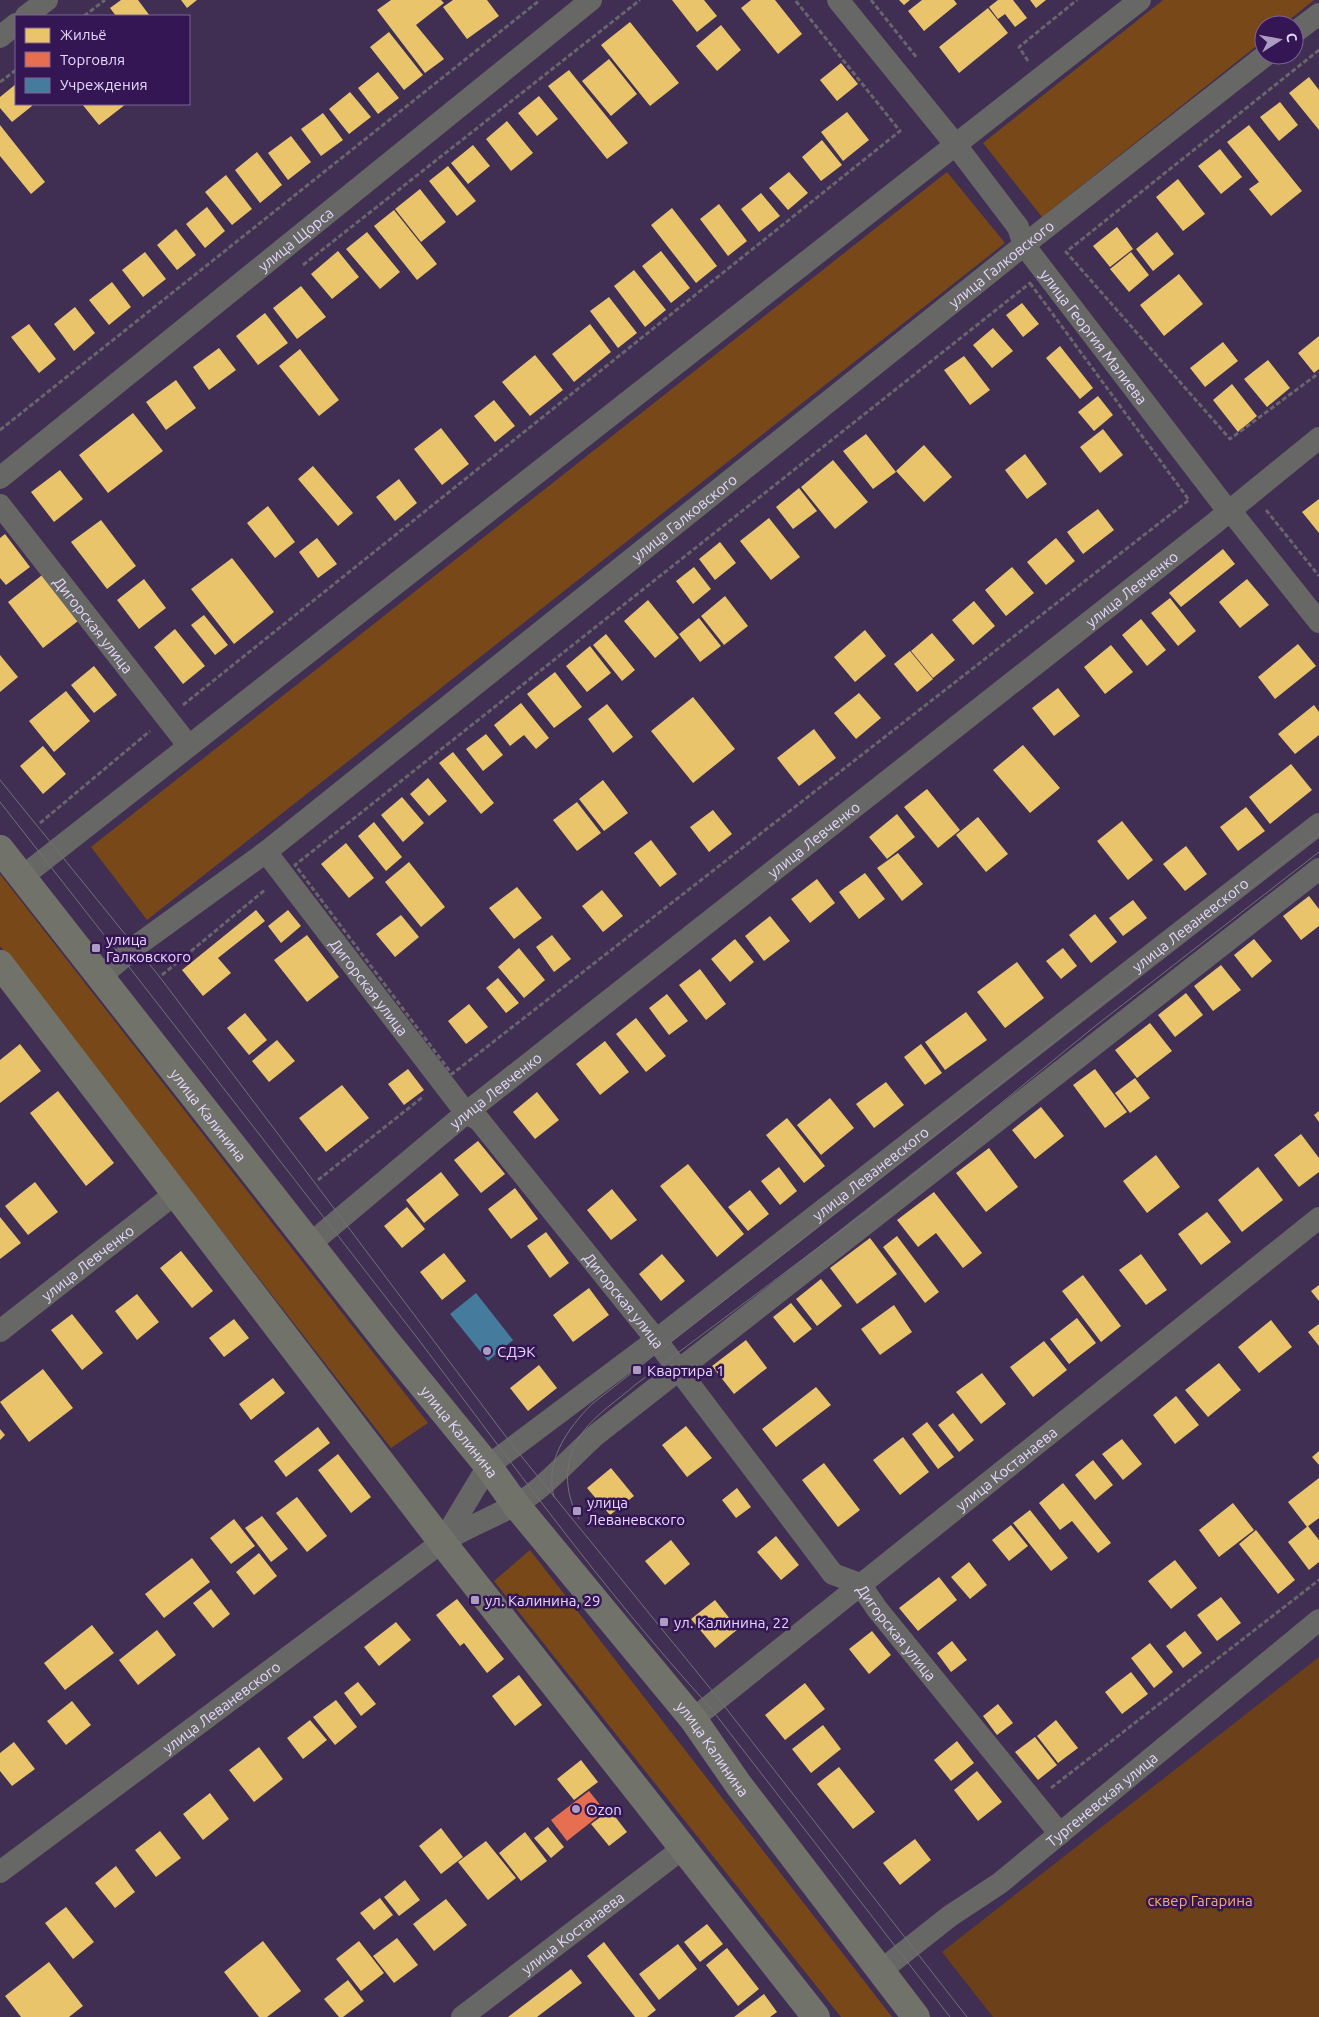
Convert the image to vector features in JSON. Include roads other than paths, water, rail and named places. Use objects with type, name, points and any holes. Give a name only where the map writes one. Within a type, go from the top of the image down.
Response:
[{"type":"main road","name":"улица Калинина","points":[[0,850],[310,1244],[488,1466],[516,1505],[692,1718],[738,1784],[916,2017]]},
{"type":"main road","points":[[0,964],[442,1542],[816,2017]]},
{"type":"street","points":[[27,15],[48,0]]},
{"type":"street","name":"улица Щорса","points":[[0,478],[591,0]]},
{"type":"street","name":"улица Георгия Малиева","points":[[838,0],[955,144],[1018,228],[1024,245],[1228,511],[1237,519],[1319,622]]},
{"type":"street","points":[[22,877],[1140,0]]},
{"type":"street","points":[[1304,25],[1319,14]]},
{"type":"street","points":[[0,37],[15,25]]},
{"type":"street","name":"улица Галковского","points":[[101,976],[139,944],[266,852],[1024,245],[1254,64]]},
{"type":"street","name":"улица Левченко","points":[[310,1244],[466,1113],[1319,438]]},
{"type":"street","name":"Дигорская улица","points":[[0,506],[188,745]]},
{"type":"street","name":"улица Леваневского","points":[[442,1542],[488,1466],[656,1340],[1319,824]]},
{"type":"street","name":"Дигорская улица","points":[[266,852],[466,1113],[479,1120],[656,1340],[833,1574],[860,1584],[877,1609],[1060,1834]]},
{"type":"street","name":"улица Леваневского","points":[[0,1872],[442,1542],[516,1505],[552,1476],[597,1434],[1319,869]]},
{"type":"street","name":"улица Левченко","points":[[0,1331],[176,1193]]},
{"type":"street","name":"улица Костанаева","points":[[692,1718],[1319,1218]]},
{"type":"street","name":"Тургеневская улица","points":[[880,1972],[950,1916],[1000,1883],[1319,1620]]},
{"type":"street","name":"улица Костанаева","points":[[462,2017],[682,1849]]},
{"type":"tram line","points":[[0,780],[159,976],[513,1446],[718,1698],[967,2017]]},
{"type":"tram line","points":[[0,802],[415,1335],[558,1524],[631,1616],[709,1706],[950,2017]]},
{"type":"tram line","points":[[554,1497],[552,1471],[555,1458],[567,1434],[592,1404],[1319,834]]},
{"type":"tram line","points":[[579,1519],[570,1497],[567,1475],[569,1464],[576,1442],[588,1425],[601,1413],[635,1385],[895,1190],[1094,1027],[1319,852]]},
{"type":"place","name":"улица Галковского","points":[[96,948]]},
{"type":"place","name":"СДЭК","points":[[487,1351]]},
{"type":"place","name":"Квартира 1","points":[[637,1370]]},
{"type":"place","name":"улица Леваневского","points":[[577,1511]]},
{"type":"place","name":"ул. Калинина, 29","points":[[475,1600]]},
{"type":"place","name":"ул. Калинина, 22","points":[[664,1622]]},
{"type":"place","name":"Ozon","points":[[576,1809]]},
{"type":"park label","name":"сквер Гагарина","points":[[1200,1900]]}]
